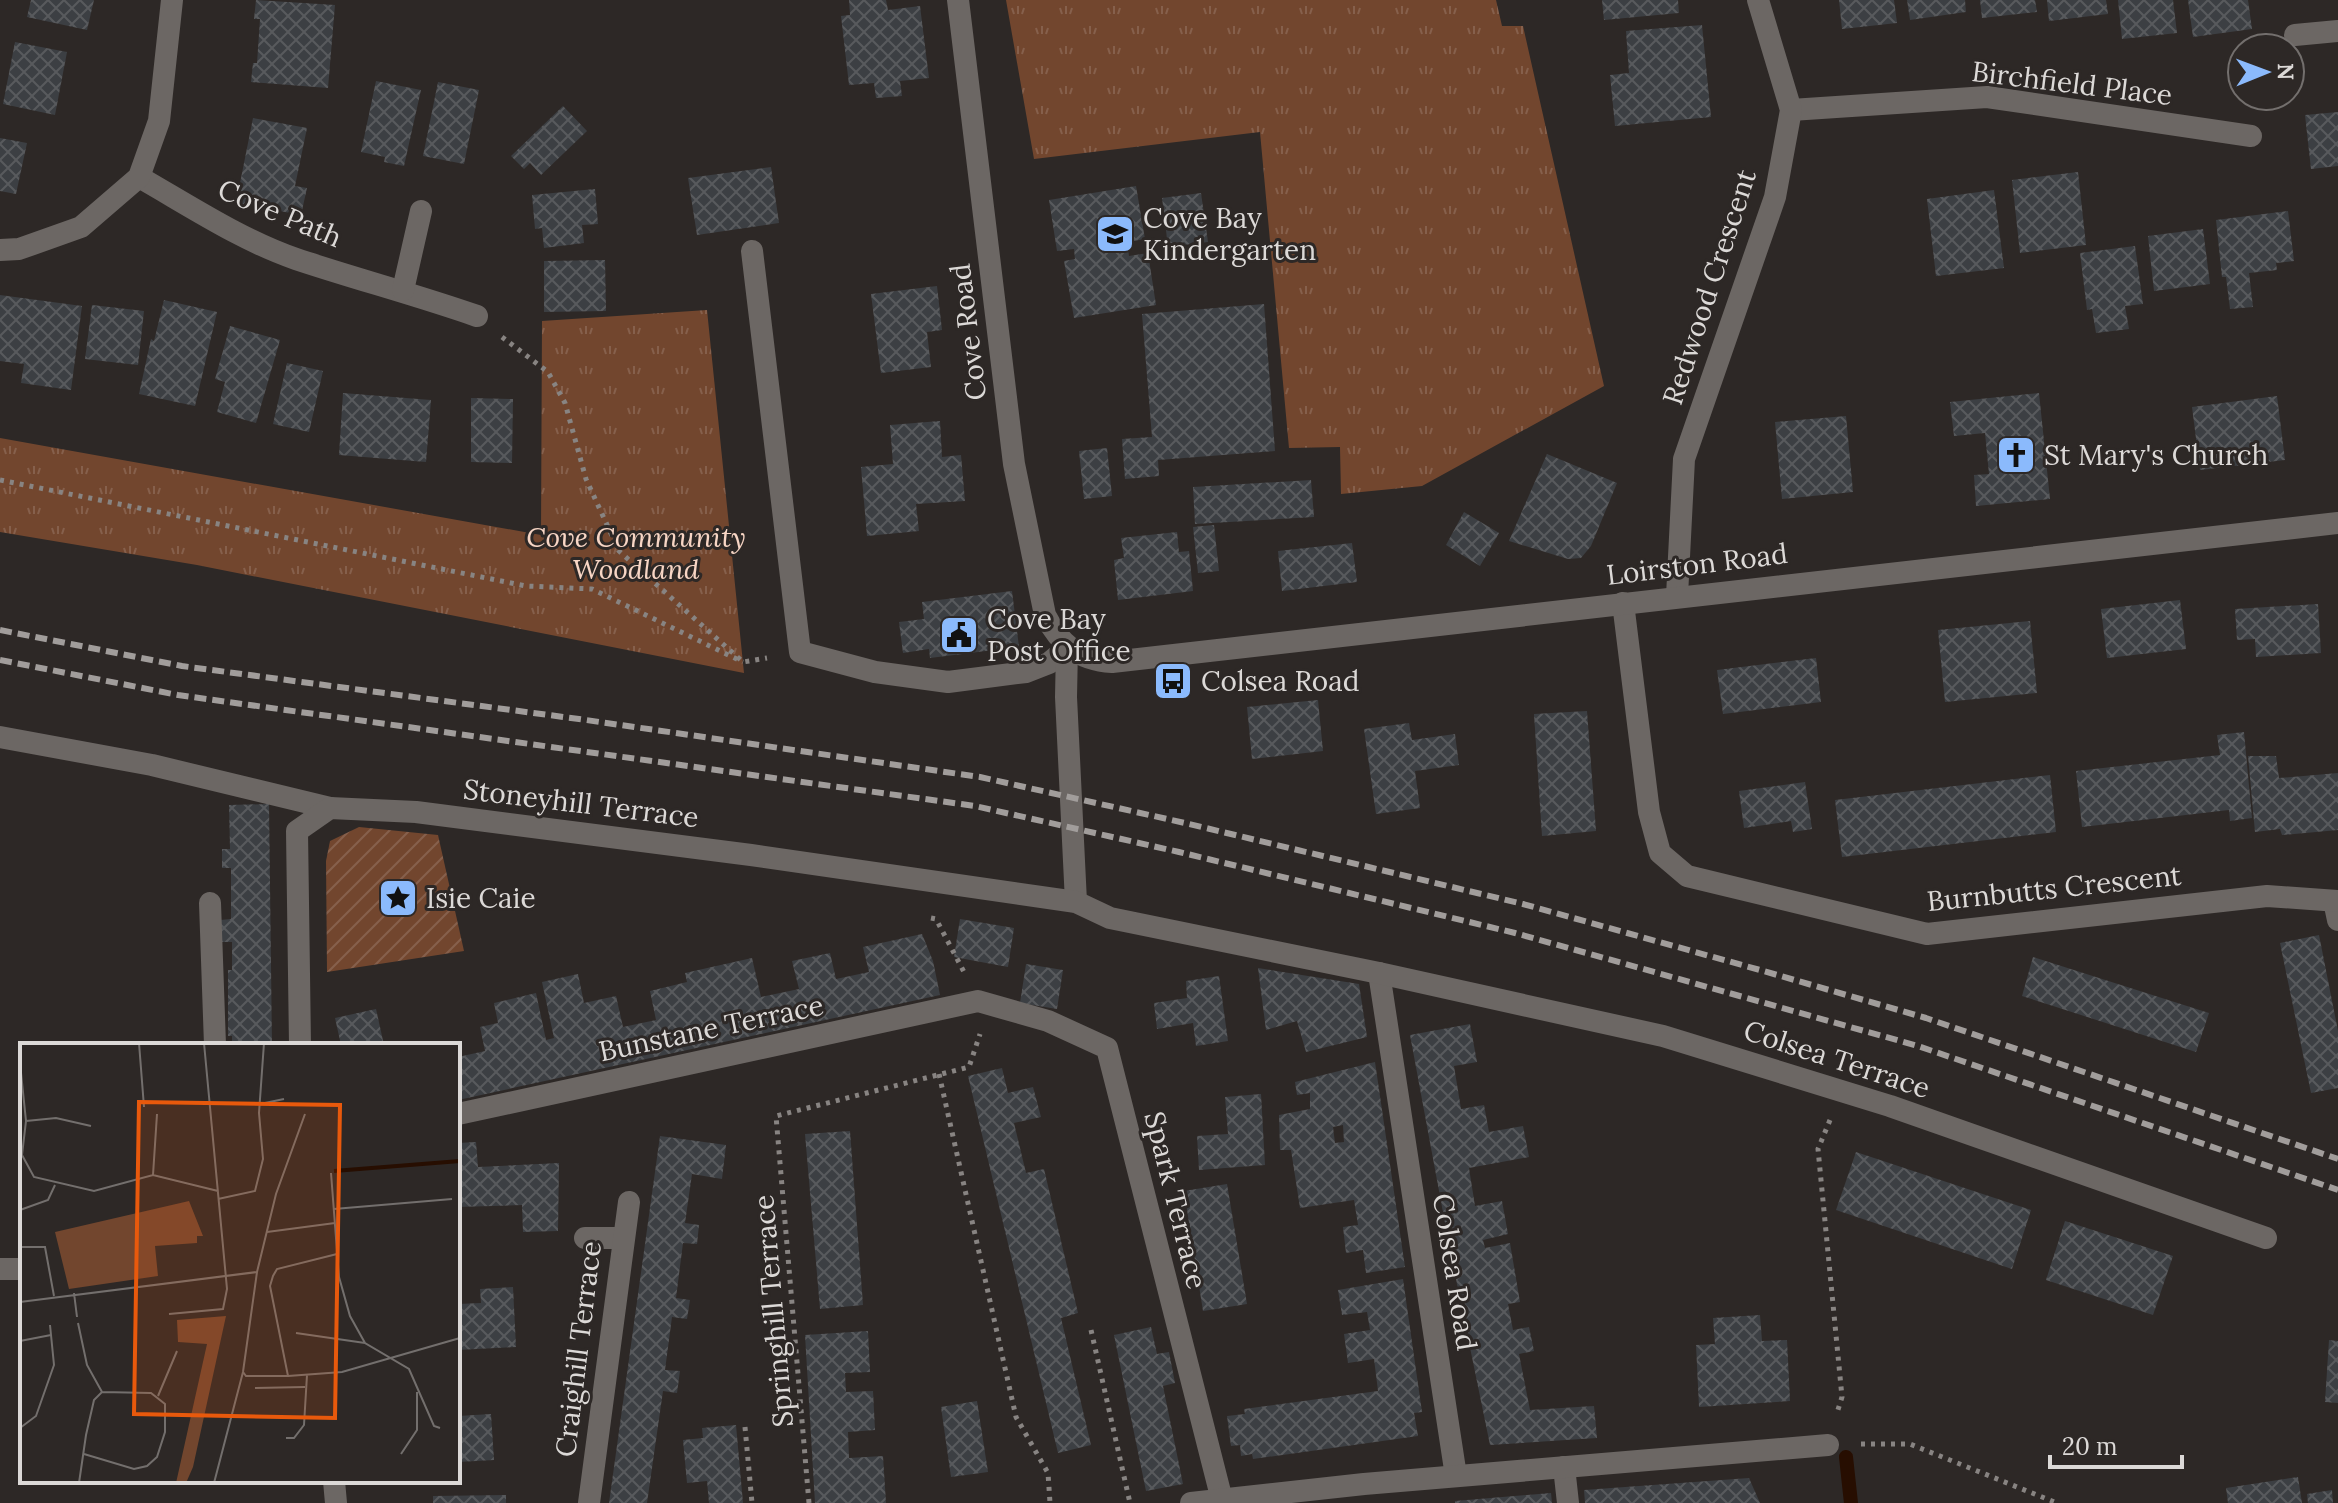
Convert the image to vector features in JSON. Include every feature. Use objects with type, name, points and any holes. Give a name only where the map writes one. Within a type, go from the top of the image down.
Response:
[{"type":"street","points":[[0,250],[19,249],[81,227],[139,177],[159,121],[172,0]]},
{"type":"street","name":"Cove Road","points":[[958,0],[1014,464],[1045,615],[1067,648]]},
{"type":"street","name":"Redwood Crescent","points":[[1677,596],[1684,459],[1775,197],[1791,110],[1758,0]]},
{"type":"street","points":[[2306,34],[2338,31]]},
{"type":"street","name":"Birchfield Place","points":[[1791,110],[1987,97],[2251,136]]},
{"type":"street","name":"Cove Path","points":[[139,177],[223,225],[294,258],[403,290],[477,316]]},
{"type":"street","points":[[403,290],[421,211]]},
{"type":"street","points":[[752,251],[800,652],[875,672],[948,682],[1026,672],[1049,663],[1067,648]]},
{"type":"street","name":"Loirston Road","points":[[1067,648],[1096,661],[1112,662],[2338,523]]},
{"type":"street","name":"Burnbutts Crescent","points":[[1623,603],[1649,812],[1660,853],[1687,876],[1927,934],[2267,896],[2337,907]]},
{"type":"street","points":[[1067,648],[1076,902],[1110,918],[1379,973]]},
{"type":"street","name":"Stoneyhill Terrace","points":[[0,737],[152,765],[330,808],[416,812],[751,855],[1076,902]]},
{"type":"street","points":[[300,1043],[297,831],[330,808]]},
{"type":"street","points":[[210,903],[215,1043]]},
{"type":"street","name":"Colsea Terrace","points":[[1379,973],[1663,1036],[1842,1091],[2266,1238]]},
{"type":"street","name":"Colsea Road","points":[[1379,973],[1456,1476]]},
{"type":"street","name":"Bunstane Terrace","points":[[460,1114],[984,1002]]},
{"type":"street","name":"Spark Terrace","points":[[984,1002],[1048,1021],[1107,1048],[1222,1500]]},
{"type":"street","name":"Craighill Terrace","points":[[589,1503],[629,1202]]},
{"type":"street","points":[[585,1238],[623,1238]]},
{"type":"street","points":[[1191,1503],[1456,1476],[1828,1445]]},
{"type":"street","points":[[1564,1467],[1568,1503]]},
{"type":"street","points":[[334,1483],[336,1503]]},
{"type":"path","points":[[477,316],[548,372],[565,403],[586,479],[619,551],[743,662]]},
{"type":"path","points":[[0,480],[526,586],[592,589],[743,662],[800,652]]},
{"type":"path","points":[[921,916],[936,919],[984,1002],[969,1067],[939,1074],[1016,1417],[1048,1473],[1050,1503]]},
{"type":"path","name":"Springhill Terrace","points":[[809,1503],[776,1116],[939,1074]]},
{"type":"path","points":[[1842,1091],[1818,1149],[1842,1397],[1828,1445],[1910,1444],[2057,1503]]},
{"type":"path","points":[[1091,1330],[1130,1503]]},
{"type":"path","name":"Springhill Terrace","points":[[745,1427],[752,1503]]},
{"type":"green space","points":[[1006,0],[1496,0],[1502,26],[1523,26],[1604,386],[1422,486],[1341,494],[1340,447],[1289,448],[1260,132],[1034,159]]},
{"type":"green space","name":"Cove Community Woodland","points":[[707,310],[744,673],[197,565],[0,532],[0,438],[541,535],[542,321]]},
{"type":"green space","points":[[359,827],[438,835],[464,951],[327,972],[326,861],[330,841]]},
{"type":"building","points":[[31,0],[94,0],[87,30],[27,17]]},
{"type":"building","points":[[256,0],[335,5],[328,88],[251,82],[253,63],[257,63],[260,19],[254,19]]},
{"type":"building","points":[[849,0],[886,0],[888,10],[920,6],[929,78],[900,81],[902,96],[876,98],[874,83],[849,85],[841,16],[850,15]]},
{"type":"building","points":[[1602,0],[1678,0],[1679,13],[1604,20]]},
{"type":"building","points":[[1839,0],[1894,0],[1897,23],[1842,29]]},
{"type":"building","points":[[1907,0],[1965,0],[1966,12],[1910,20]]},
{"type":"building","points":[[1980,0],[2035,0],[2037,12],[1982,18]]},
{"type":"building","points":[[2047,0],[2106,0],[2108,14],[2049,21]]},
{"type":"building","points":[[2118,0],[2173,0],[2177,33],[2122,39]]},
{"type":"building","points":[[2188,0],[2248,0],[2252,29],[2193,37]]},
{"type":"building","points":[[1702,25],[1711,117],[1615,126],[1610,75],[1629,73],[1626,31]]},
{"type":"building","points":[[15,42],[67,52],[55,115],[3,104]]},
{"type":"building","points":[[376,81],[421,90],[404,166],[384,162],[385,157],[361,152]]},
{"type":"building","points":[[438,82],[479,90],[464,164],[423,156]]},
{"type":"building","points":[[563,106],[587,131],[541,175],[530,163],[524,169],[511,156]]},
{"type":"building","points":[[2338,112],[2338,166],[2311,169],[2305,115]]},
{"type":"building","points":[[253,118],[307,128],[295,186],[307,188],[301,215],[236,203]]},
{"type":"building","points":[[0,138],[27,143],[16,194],[0,191]]},
{"type":"building","points":[[771,167],[779,223],[697,235],[688,178]]},
{"type":"building","points":[[2078,172],[2086,245],[2020,253],[2012,180]]},
{"type":"building","points":[[1136,186],[1145,239],[1127,242],[1129,256],[1148,253],[1156,305],[1074,318],[1064,261],[1075,259],[1074,249],[1057,251],[1049,200]]},
{"type":"building","points":[[595,189],[598,224],[582,225],[584,243],[544,248],[542,228],[535,229],[532,195]]},
{"type":"building","points":[[1994,190],[2004,268],[1936,276],[1927,199]]},
{"type":"building","points":[[1201,193],[1208,242],[1168,247],[1162,198]]},
{"type":"building","points":[[2288,211],[2294,261],[2276,263],[2277,270],[2249,273],[2253,307],[2230,309],[2226,277],[2222,277],[2216,220]]},
{"type":"building","points":[[2203,229],[2210,284],[2154,291],[2148,236]]},
{"type":"building","points":[[2135,246],[2143,304],[2125,306],[2129,329],[2096,333],[2092,309],[2087,310],[2080,253]]},
{"type":"building","points":[[605,260],[606,311],[544,312],[544,261]]},
{"type":"building","points":[[937,286],[942,330],[927,332],[931,367],[881,373],[871,294]]},
{"type":"building","points":[[0,295],[82,306],[71,390],[21,383],[24,364],[0,361]]},
{"type":"building","points":[[164,300],[217,312],[195,406],[139,394],[151,339],[154,341]]},
{"type":"building","points":[[1264,304],[1275,451],[1158,460],[1159,476],[1125,479],[1122,439],[1152,437],[1142,314]]},
{"type":"building","points":[[92,305],[144,311],[138,365],[85,359]]},
{"type":"building","points":[[230,326],[280,340],[256,423],[217,412],[225,382],[215,379]]},
{"type":"building","points":[[287,363],[323,371],[309,432],[273,424]]},
{"type":"building","points":[[343,393],[431,400],[426,462],[339,455]]},
{"type":"building","name":"St Mary's Church","points":[[2039,393],[2050,499],[1976,506],[1974,475],[1989,474],[1985,433],[1954,436],[1950,402]]},
{"type":"building","points":[[2277,396],[2285,460],[2200,470],[2192,407]]},
{"type":"building","points":[[471,398],[513,399],[512,463],[471,462]]},
{"type":"building","points":[[1846,416],[1853,492],[1782,499],[1775,422]]},
{"type":"building","points":[[940,421],[942,457],[961,455],[965,501],[916,504],[919,531],[867,536],[861,467],[893,464],[890,425]]},
{"type":"building","points":[[1107,448],[1112,496],[1084,499],[1079,451]]},
{"type":"building","points":[[1547,454],[1617,483],[1591,546],[1581,558],[1568,559],[1509,541]]},
{"type":"building","points":[[1311,480],[1314,517],[1195,524],[1193,487]]},
{"type":"building","points":[[1464,512],[1499,533],[1480,566],[1446,545]]},
{"type":"building","points":[[1214,525],[1219,571],[1198,573],[1193,527]]},
{"type":"building","points":[[1177,532],[1179,552],[1189,551],[1193,591],[1118,600],[1114,560],[1124,558],[1121,538]]},
{"type":"building","points":[[1352,543],[1357,582],[1282,591],[1278,551]]},
{"type":"building","name":"Cove Bay Post Office","points":[[1012,591],[1019,647],[930,658],[929,649],[903,653],[899,622],[924,619],[922,602]]},
{"type":"building","points":[[2180,600],[2186,649],[2107,658],[2101,609]]},
{"type":"building","points":[[2318,604],[2321,653],[2256,657],[2255,639],[2237,640],[2235,609]]},
{"type":"building","points":[[2030,621],[2037,693],[1945,702],[1938,630]]},
{"type":"building","points":[[1816,658],[1821,702],[1723,714],[1717,670]]},
{"type":"building","points":[[1318,700],[1323,751],[1252,759],[1247,707]]},
{"type":"building","points":[[1587,711],[1596,831],[1542,836],[1534,714]]},
{"type":"building","points":[[1409,723],[1412,740],[1455,734],[1459,765],[1415,771],[1420,808],[1376,814],[1364,729]]},
{"type":"building","points":[[2244,732],[2252,818],[2230,821],[2229,810],[2082,827],[2076,771],[2220,755],[2217,735]]},
{"type":"building","points":[[2248,756],[2276,756],[2279,778],[2338,773],[2338,830],[2282,835],[2280,829],[2255,832]]},
{"type":"building","points":[[2050,775],[2056,832],[1842,857],[1835,800]]},
{"type":"building","points":[[1805,782],[1812,829],[1793,832],[1791,821],[1744,828],[1739,791]]},
{"type":"building","points":[[269,804],[272,1043],[232,1043],[232,1036],[228,1036],[228,970],[232,970],[232,942],[220,942],[220,920],[231,919],[231,868],[222,868],[222,849],[230,849],[229,805]]},
{"type":"building","points":[[960,919],[1014,928],[1008,967],[954,957]]},
{"type":"building","points":[[922,934],[933,961],[940,995],[460,1100],[460,1057],[485,1051],[480,1027],[498,1023],[494,1003],[536,993],[546,1040],[554,1038],[542,982],[578,974],[584,1003],[616,996],[623,1027],[656,1020],[650,991],[687,982],[685,973],[752,958],[761,997],[799,989],[792,961],[830,953],[836,979],[869,972],[863,947]]},
{"type":"building","points":[[2319,935],[2338,1031],[2338,1088],[2311,1093],[2280,943]]},
{"type":"building","points":[[2033,957],[2209,1013],[2196,1052],[2022,996]]},
{"type":"building","points":[[1026,964],[1063,970],[1057,1009],[1020,1003]]},
{"type":"building","points":[[1258,968],[1359,984],[1367,1037],[1306,1052],[1297,1021],[1266,1030]]},
{"type":"building","points":[[1219,976],[1228,1041],[1196,1046],[1193,1023],[1157,1029],[1154,1003],[1187,998],[1186,981]]},
{"type":"building","points":[[376,1009],[384,1043],[341,1043],[335,1018]]},
{"type":"building","points":[[1470,1024],[1477,1062],[1454,1066],[1461,1109],[1484,1105],[1489,1132],[1523,1126],[1529,1157],[1469,1168],[1475,1206],[1502,1201],[1508,1234],[1483,1240],[1485,1248],[1510,1243],[1520,1302],[1508,1304],[1513,1330],[1529,1327],[1534,1351],[1519,1354],[1530,1410],[1594,1406],[1597,1438],[1490,1445],[1410,1035]]},
{"type":"building","points":[[1375,1062],[1405,1267],[1366,1273],[1363,1250],[1346,1253],[1343,1227],[1358,1225],[1354,1200],[1300,1208],[1291,1150],[1280,1150],[1279,1115],[1310,1109],[1310,1093],[1297,1095],[1295,1082]],"holes":[[[1343,1125],[1344,1142],[1335,1143],[1333,1127]]]},
{"type":"building","points":[[1002,1068],[1008,1093],[1033,1087],[1041,1117],[1014,1123],[1026,1173],[1044,1169],[1078,1313],[1061,1318],[1091,1445],[1058,1453],[968,1076]]},
{"type":"building","points":[[1261,1094],[1265,1165],[1199,1170],[1197,1136],[1228,1134],[1225,1097]]},
{"type":"building","points":[[850,1131],[863,1305],[820,1309],[805,1134]]},
{"type":"building","points":[[660,1136],[726,1145],[722,1179],[692,1174],[685,1223],[699,1225],[697,1244],[683,1243],[676,1298],[690,1300],[687,1319],[672,1317],[665,1370],[680,1371],[677,1393],[663,1391],[647,1503],[609,1503]]},
{"type":"building","points":[[476,1142],[478,1167],[559,1163],[558,1231],[523,1232],[522,1205],[460,1207],[460,1143]]},
{"type":"building","points":[[1856,1152],[2031,1210],[2012,1269],[1836,1210]]},
{"type":"building","points":[[1227,1184],[1247,1304],[1203,1311],[1184,1191]]},
{"type":"building","points":[[2065,1221],[2173,1256],[2153,1315],[2046,1280]]},
{"type":"building","points":[[1403,1279],[1422,1412],[1414,1413],[1418,1436],[1253,1459],[1252,1454],[1241,1456],[1240,1445],[1231,1446],[1227,1416],[1245,1414],[1244,1409],[1378,1391],[1374,1359],[1348,1363],[1344,1334],[1370,1330],[1367,1312],[1342,1315],[1338,1290]]},
{"type":"building","points":[[513,1287],[516,1347],[460,1350],[460,1304],[481,1303],[480,1289]]},
{"type":"building","points":[[1760,1315],[1762,1341],[1787,1340],[1790,1401],[1699,1407],[1696,1345],[1715,1344],[1713,1318]]},
{"type":"building","points":[[1151,1327],[1157,1354],[1169,1352],[1175,1383],[1163,1386],[1183,1484],[1146,1491],[1114,1335]]},
{"type":"building","points":[[868,1331],[870,1372],[845,1373],[846,1392],[873,1391],[875,1430],[848,1432],[849,1458],[883,1456],[886,1503],[815,1503],[805,1335]]},
{"type":"building","points":[[2329,1340],[2338,1341],[2338,1403],[2325,1402]]},
{"type":"building","points":[[977,1401],[988,1472],[951,1477],[941,1407]]},
{"type":"building","points":[[491,1414],[494,1460],[460,1462],[460,1416]]},
{"type":"building","points":[[736,1425],[743,1503],[709,1503],[707,1481],[687,1483],[683,1440],[703,1438],[702,1428]]},
{"type":"building","points":[[2298,1477],[2302,1503],[2228,1503],[2226,1488]]},
{"type":"building","points":[[1749,1478],[1760,1503],[1585,1503],[1584,1490]]},
{"type":"building","points":[[2332,1490],[2333,1503],[2308,1503],[2307,1494]]},
{"type":"building","points":[[1551,1493],[1552,1503],[1455,1503],[1455,1501]]},
{"type":"building","points":[[506,1495],[506,1503],[433,1503],[433,1496]]},
{"type":"waterway","points":[[1846,1457],[1851,1503]]},
{"type":"railway","points":[[0,630],[182,666],[980,777],[1185,823],[1523,904],[1926,1018],[2338,1159]]},
{"type":"railway","points":[[0,660],[178,695],[975,806],[1179,852],[1515,933],[1918,1046],[2338,1190]]},
{"type":"place","name":"Cove Bay Kindergarten","points":[[1115,234]]},
{"type":"place","name":"St Mary's Church","points":[[2016,455]]},
{"type":"place","name":"Cove Bay Post Office","points":[[959,635]]},
{"type":"place","name":"Colsea Road","points":[[1173,681]]},
{"type":"place","name":"Isie Caie","points":[[398,898]]}]
